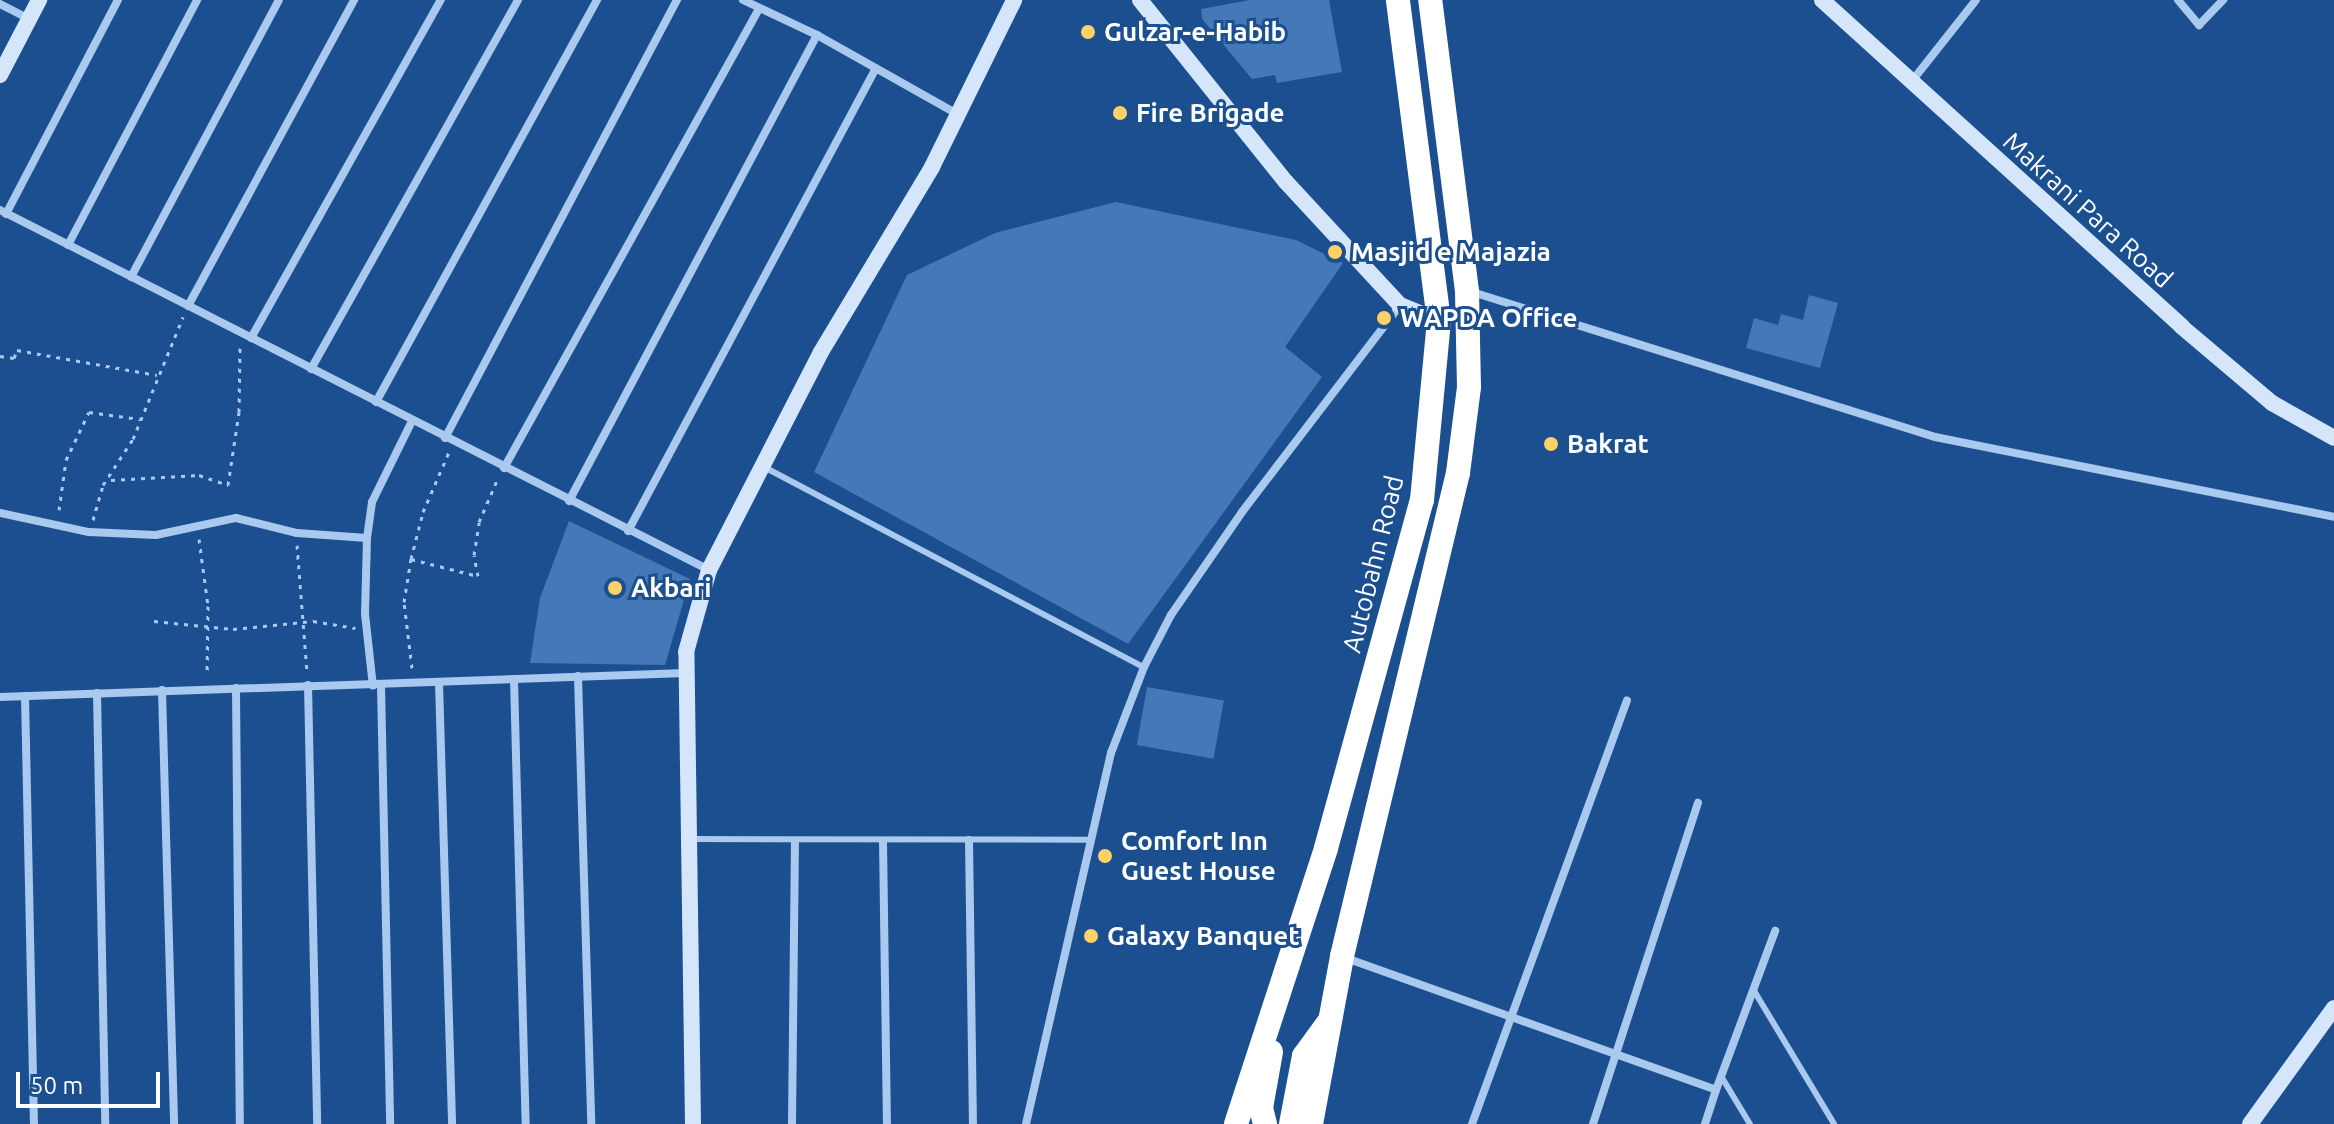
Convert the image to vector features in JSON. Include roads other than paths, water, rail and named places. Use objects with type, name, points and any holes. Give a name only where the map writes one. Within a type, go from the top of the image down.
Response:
[{"type":"highway","name":"Autobahn Road","points":[[1236,1124],[1271,1003],[1326,848],[1422,500],[1439,321],[1398,0]]},
{"type":"highway","points":[[1311,1124],[1334,1016],[1342,956],[1458,473],[1469,387],[1467,291],[1430,0]]},
{"type":"highway","points":[[1265,1124],[1261,1108],[1272,1048],[1271,1003]]},
{"type":"highway","points":[[1291,1124],[1304,1056],[1334,1016]]},
{"type":"street","points":[[0,75],[39,0]]},
{"type":"street","points":[[118,0],[3,212],[709,570]]},
{"type":"street","points":[[68,245],[197,0]]},
{"type":"street","points":[[131,277],[279,0]]},
{"type":"street","points":[[188,306],[354,0]]},
{"type":"street","points":[[251,338],[441,0]]},
{"type":"street","points":[[311,369],[518,0]]},
{"type":"street","points":[[376,402],[597,0]]},
{"type":"street","points":[[450,440],[677,0]]},
{"type":"street","points":[[743,0],[817,35],[959,115]]},
{"type":"street","points":[[693,1124],[686,652],[709,570],[821,352],[959,115],[1014,0]]},
{"type":"street","points":[[1140,0],[1286,182],[1400,305],[1439,321]]},
{"type":"street","name":"Makrani Para Road","points":[[1822,0],[2216,356],[2272,403],[2334,438]]},
{"type":"street","points":[[1911,82],[1976,0]]},
{"type":"street","points":[[2178,0],[2199,25],[2223,0]]},
{"type":"street","points":[[0,4],[29,19]]},
{"type":"street","points":[[504,468],[759,9]]},
{"type":"street","points":[[569,501],[817,35]]},
{"type":"street","points":[[628,531],[876,68]]},
{"type":"street","points":[[1467,291],[1935,437],[2334,517]]},
{"type":"street","points":[[1026,1124],[1111,753],[1144,667],[1171,615],[1242,512],[1400,305]]},
{"type":"street","points":[[390,1124],[377,686],[366,628],[367,538],[372,502],[412,421]]},
{"type":"street","points":[[0,513],[89,532],[156,535],[196,523],[236,518],[297,533],[367,538]]},
{"type":"street","points":[[0,697],[686,673]]},
{"type":"street","points":[[578,676],[591,1124]]},
{"type":"street","points":[[514,679],[526,1124]]},
{"type":"street","points":[[439,683],[452,1124]]},
{"type":"street","points":[[308,685],[317,1124]]},
{"type":"street","points":[[236,688],[240,1124]]},
{"type":"street","points":[[162,690],[174,1124]]},
{"type":"street","points":[[97,693],[105,1124]]},
{"type":"street","points":[[25,696],[34,1124]]},
{"type":"street","points":[[1472,1124],[1508,1015],[1627,700]]},
{"type":"street","points":[[1593,1124],[1698,803]]},
{"type":"street","points":[[969,840],[973,1124]]},
{"type":"street","points":[[883,841],[887,1124]]},
{"type":"street","points":[[792,1124],[795,842]]},
{"type":"street","points":[[1705,1124],[1775,931]]},
{"type":"street","points":[[1342,956],[1716,1090]]},
{"type":"street","points":[[2250,1124],[2334,1008]]},
{"type":"lane","points":[[764,467],[1144,667]]},
{"type":"lane","points":[[688,839],[795,842],[1090,840]]},
{"type":"lane","points":[[1753,989],[1834,1124]]},
{"type":"lane","points":[[1721,1076],[1750,1124]]},
{"type":"place","name":"Gulzar-e-Habib","points":[[1088,32]]},
{"type":"place","name":"Fire Brigade","points":[[1120,113]]},
{"type":"place","name":"Masjid e Majazia","points":[[1335,252]]},
{"type":"place","name":"WAPDA Office","points":[[1384,318]]},
{"type":"place","name":"Bakrat","points":[[1551,444]]},
{"type":"place","name":"Akbari","points":[[615,588]]},
{"type":"place","name":"Comfort Inn Guest House","points":[[1105,856]]},
{"type":"place","name":"Galaxy Banquet","points":[[1091,936]]}]
